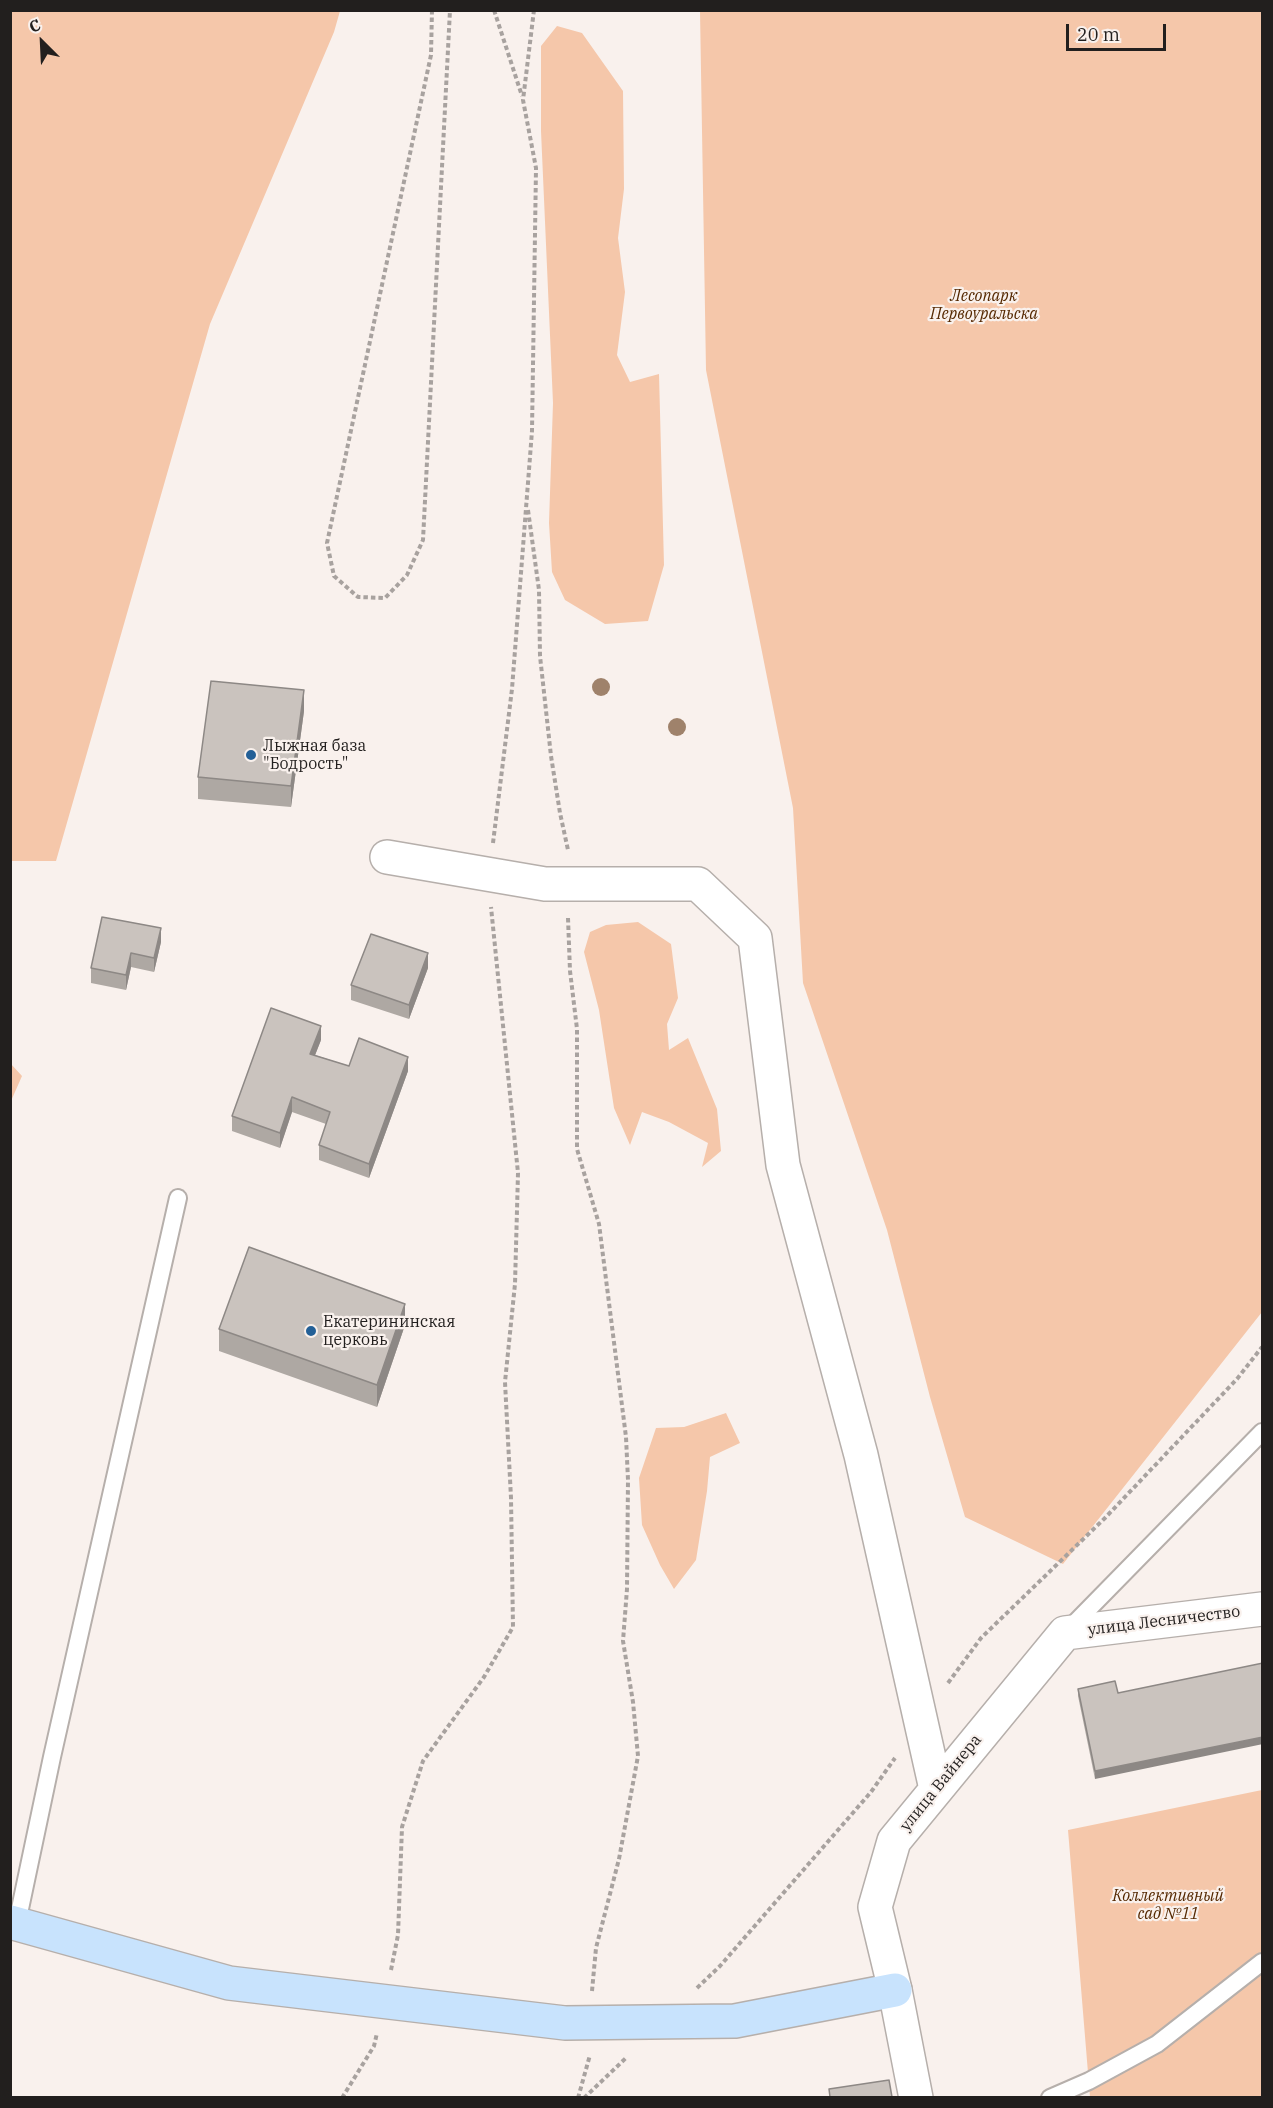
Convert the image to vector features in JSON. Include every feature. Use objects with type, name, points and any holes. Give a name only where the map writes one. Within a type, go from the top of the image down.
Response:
[{"type":"street","points":[[387,857],[545,884],[698,884],[755,938],[783,1165],[861,1455],[936,1789]]},
{"type":"street","name":"улица Лесничество","points":[[1065,1633],[1263,1609]]},
{"type":"street","name":"улица Вайнера","points":[[916,2097],[895,1990],[875,1907],[894,1841],[1065,1633]]},
{"type":"street","points":[[14,1923],[229,1983],[565,2023],[735,2021],[895,1990]]},
{"type":"lane","points":[[14,1923],[178,1198]]},
{"type":"lane","points":[[1065,1633],[1263,1432]]},
{"type":"lane","points":[[1050,2097],[1089,2081],[1157,2044],[1263,1962]]},
{"type":"path","points":[[432,10],[430,55],[327,543],[334,576],[358,597],[385,598],[407,575],[423,540],[450,10]]},
{"type":"path","points":[[342,2097],[374,2046],[398,1935],[402,1827],[423,1761],[484,1677],[513,1627],[511,1498],[505,1382],[515,1284],[518,1173],[491,905],[493,835],[512,689],[532,431],[536,168],[523,100],[494,10]]},
{"type":"path","points":[[523,100],[534,10]]},
{"type":"path","points":[[527,501],[539,590],[540,656],[551,756],[570,859],[568,884],[570,971],[577,1029],[577,1149],[599,1224],[626,1437],[627,1589],[623,1641],[633,1702],[638,1756],[619,1858],[596,1948],[592,1994],[592,2050],[578,2097]]},
{"type":"green space","points":[[10,11],[340,11],[334,32],[210,324],[56,861],[11,861]]},
{"type":"green space","name":"Лесопарк Первоуральска","points":[[700,11],[1262,11],[1262,1312],[1063,1564],[965,1517],[930,1397],[887,1230],[803,983],[793,808],[706,370]]},
{"type":"green space","points":[[557,26],[582,33],[623,91],[624,189],[618,238],[625,292],[617,355],[630,382],[659,374],[664,565],[648,621],[605,624],[565,600],[552,572],[549,523],[553,403],[541,131],[541,46]]},
{"type":"green space","points":[[638,922],[671,944],[678,998],[667,1024],[669,1050],[688,1038],[717,1109],[721,1151],[702,1167],[708,1143],[669,1122],[642,1112],[630,1145],[614,1108],[599,1010],[584,952],[590,932],[606,925]]},
{"type":"green space","points":[[11,1064],[22,1076],[11,1101]]},
{"type":"green space","points":[[726,1413],[740,1443],[710,1457],[696,1560],[674,1589],[642,1525],[639,1478],[656,1428],[684,1427]]},
{"type":"green space","name":"Коллективный сад №11","points":[[1262,1790],[1262,2097],[1090,2097],[1068,1830]]},
{"type":"building","name":"Лыжная база \"Бодрость\"","points":[[211,681],[304,690],[291,786],[198,777]]},
{"type":"building","points":[[102,917],[161,928],[154,958],[131,953],[126,975],[91,968]]},
{"type":"building","points":[[371,934],[428,953],[409,1005],[351,985]]},
{"type":"building","points":[[271,1008],[321,1026],[310,1054],[349,1066],[359,1038],[408,1057],[369,1164],[319,1145],[330,1112],[292,1097],[280,1133],[232,1116]]},
{"type":"building","points":[[249,1247],[405,1304],[377,1385],[219,1329]]},
{"type":"building","points":[[1263,1663],[1263,1737],[1095,1771],[1078,1689],[1115,1681],[1118,1693]]},
{"type":"building","points":[[889,2080],[892,2097],[830,2097],[829,2089]]},
{"type":"place","name":"Лыжная база \"Бодрость\"","points":[[251,755]]},
{"type":"place","name":"Екатерининская церковь","points":[[311,1331]]}]
